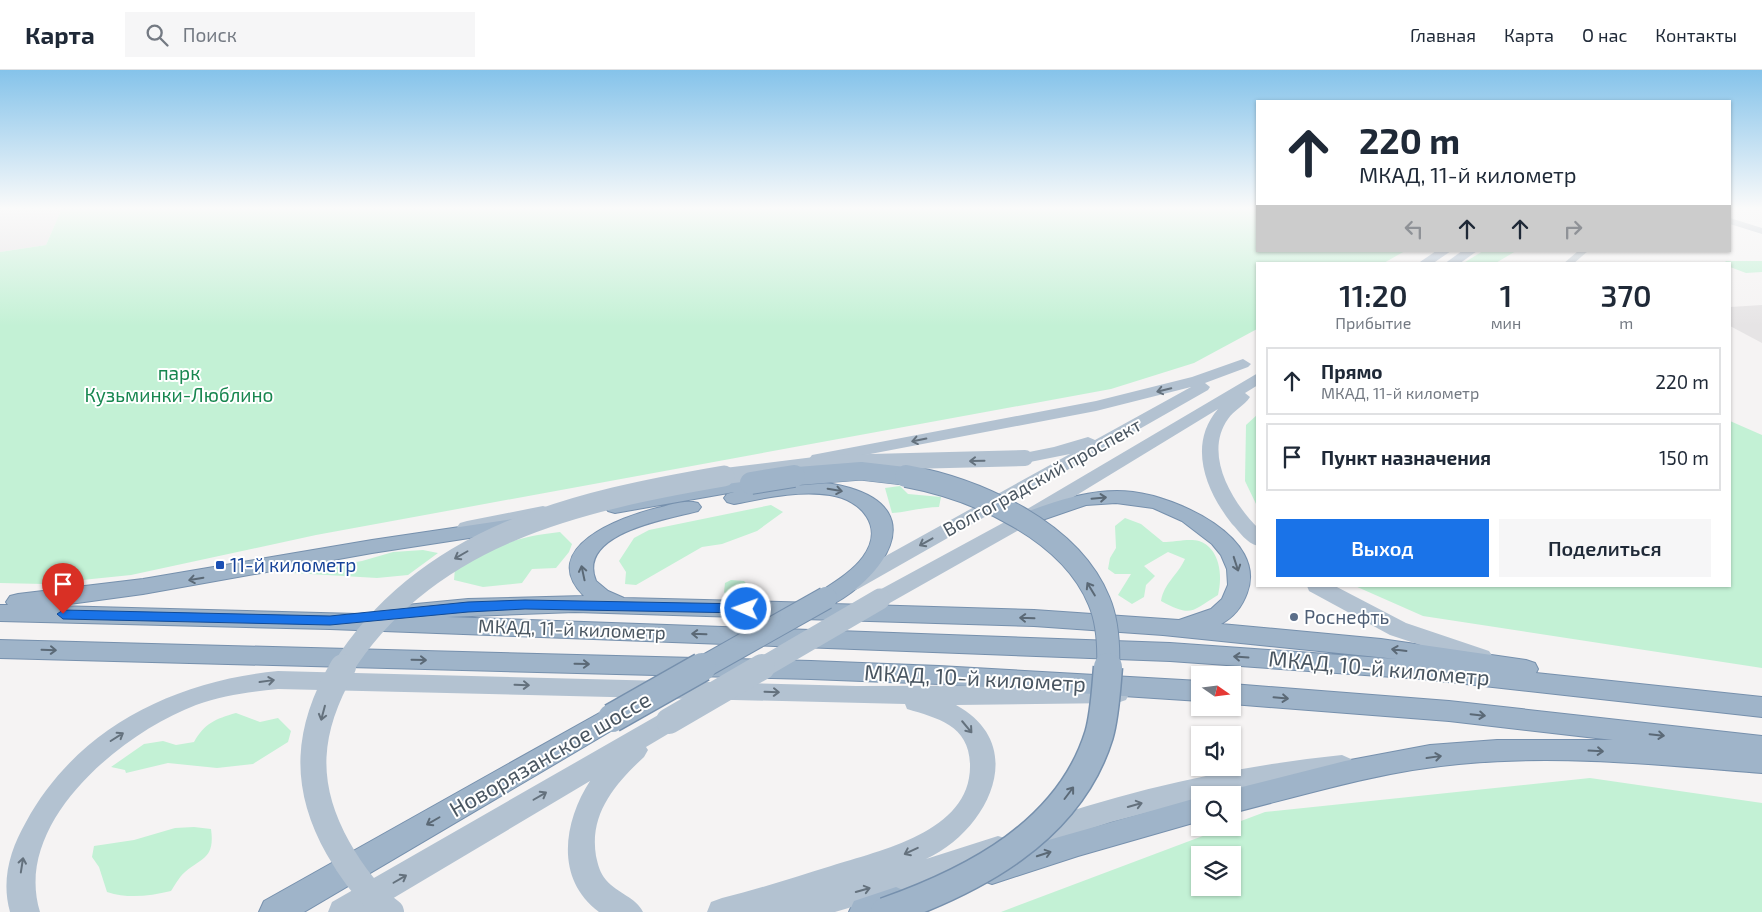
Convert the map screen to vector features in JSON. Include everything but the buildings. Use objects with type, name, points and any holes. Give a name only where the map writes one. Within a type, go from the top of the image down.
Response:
[{"type":"highway","points":[[0,603],[86,596],[154,587],[382,545],[531,522],[813,473],[863,471],[927,480],[966,491],[1002,507],[1041,531],[1072,562],[1094,591],[1106,627],[1108,665],[1098,738],[1079,779],[1050,818],[1009,855],[958,885],[885,912]]},
{"type":"highway","name":"Новорязанское шоссе","points":[[275,912],[612,718],[826,598],[863,571],[881,545],[884,532],[876,510],[866,502],[844,492],[810,488],[756,494],[666,512],[616,529],[598,539],[586,552],[580,567],[584,580],[591,590],[609,600],[634,605]]},
{"type":"highway","points":[[1019,522],[1066,504],[1110,497],[1160,504],[1203,525],[1223,542],[1235,558],[1238,568],[1238,592],[1228,608],[1206,622],[1162,627]]},
{"type":"highway","points":[[330,621],[468,607],[634,605],[1034,618],[1162,627],[1381,648],[1516,666],[1583,682],[1656,694]]},
{"type":"highway","name":"МКАД, 11-й километр","points":[[0,613],[330,621],[904,641]]},
{"type":"highway","name":"МКАД, 10-й километр","points":[[904,641],[1170,652],[1411,669],[1656,694],[1762,707]]},
{"type":"highway","name":"МКАД, 11-й километр","points":[[0,648],[810,670]]},
{"type":"highway","name":"МКАД, 10-й километр","points":[[810,670],[939,675],[1191,690]]},
{"type":"highway","name":"МКАД, 10-й километр","points":[[1241,695],[1449,711],[1762,747]]},
{"type":"highway","points":[[1241,799],[1393,762],[1460,753],[1570,750],[1762,762]]},
{"type":"highway","points":[[864,912],[1078,843],[1191,812]]},
{"type":"main road","points":[[1426,262],[1443,252]]},
{"type":"main road","points":[[1453,262],[1469,252]]},
{"type":"main road","points":[[382,545],[1096,406],[1198,380],[1250,360]]},
{"type":"main road","name":"Волгоградский проспект","points":[[826,598],[1250,360]]},
{"type":"main road","name":"Волгоградский проспект","points":[[628,912],[604,898],[594,887],[586,873],[581,853],[580,834],[585,814],[605,780],[622,761],[668,721],[880,599],[1019,522],[1256,379]]},
{"type":"main road","points":[[1256,385],[1226,410],[1215,425],[1211,443],[1211,464],[1217,484],[1232,511],[1256,538]]},
{"type":"main road","points":[[391,912],[382,906],[350,867],[327,830],[314,788],[314,745],[327,697],[371,627],[404,594],[442,566],[482,543],[527,522],[592,502],[741,472],[832,462],[981,461],[1025,458],[1057,452],[1118,434]]},
{"type":"main road","points":[[1319,587],[1398,629],[1454,649],[1516,666]]},
{"type":"main road","points":[[283,657],[379,673],[474,683]]},
{"type":"main road","points":[[25,912],[20,898],[22,861],[40,820],[66,780],[110,741],[150,716],[215,689],[278,680],[474,683],[856,695],[1042,696],[1191,691]]},
{"type":"main road","points":[[722,912],[758,903],[909,853],[947,832],[969,809],[983,772],[982,754],[975,737],[964,722],[953,714],[924,703],[856,695]]},
{"type":"main road","name":"Новорязанское шоссе","points":[[343,912],[668,721]]},
{"type":"main road","points":[[802,907],[953,864],[1072,822],[1185,790],[1288,770],[1393,762]]},
{"type":"main road","points":[[257,912],[314,890]]},
{"type":"street","points":[[1570,262],[1583,252]]},
{"type":"shaded area","points":[[0,247],[31,247],[0,252]]},
{"type":"shaded area","points":[[1762,305],[1762,343],[1731,327],[1731,307]]},
{"type":"green space","name":"парк Кузьминки-Люблино","points":[[31,247],[1256,247],[1256,252],[1403,252],[1386,262],[1256,262],[1256,330],[1194,363],[1111,389],[316,535],[131,575],[43,584],[0,583],[0,252]]},
{"type":"green space","points":[[1481,252],[1514,252],[1497,262],[1465,262]]},
{"type":"green space","points":[[1762,261],[1762,272],[1746,273],[1731,267],[1731,262],[1725,262]]},
{"type":"green space","points":[[1256,416],[1256,504],[1245,481],[1246,425]]},
{"type":"green space","points":[[1731,421],[1762,435],[1762,668],[1423,616],[1357,587],[1731,587]]},
{"type":"green space","points":[[900,486],[908,494],[941,497],[939,507],[892,513],[885,488]]},
{"type":"green space","points":[[771,505],[783,512],[757,531],[722,544],[702,547],[636,585],[625,584],[626,572],[619,561],[634,538],[649,530]]},
{"type":"green space","points":[[1125,518],[1141,524],[1163,542],[1191,540],[1199,541],[1206,545],[1216,556],[1220,571],[1218,595],[1197,608],[1186,611],[1161,601],[1165,589],[1185,559],[1168,552],[1144,566],[1155,576],[1146,585],[1144,597],[1132,604],[1118,595],[1131,574],[1115,574],[1108,569],[1110,558],[1116,548],[1115,526]]},
{"type":"green space","points":[[560,532],[572,544],[569,552],[556,568],[532,569],[522,583],[483,587],[454,580],[455,568],[494,548],[517,540]]},
{"type":"green space","points":[[423,550],[438,553],[408,575],[377,578],[293,573],[313,566],[332,566],[362,561],[393,552]]},
{"type":"green space","points":[[731,580],[744,581],[750,588],[759,592],[758,596],[747,600],[727,596],[724,592],[725,583]]},
{"type":"green space","points":[[236,713],[260,722],[278,718],[291,731],[288,742],[253,764],[217,768],[168,763],[126,773],[125,770],[111,767],[144,744],[163,741],[176,745],[194,742],[202,730],[211,723]]},
{"type":"green space","points":[[1590,778],[1762,803],[1762,912],[1001,912],[1203,836],[1241,836],[1241,821],[1265,812]]},
{"type":"green space","points":[[194,827],[211,829],[211,846],[206,856],[183,874],[171,891],[139,896],[123,896],[107,892],[99,867],[92,857],[94,846],[134,840],[175,828]]},
{"type":"place","name":"11-й километр","points":[[220,565]]},
{"type":"place","name":"Роснефть","points":[[1294,617]]},
{"type":"route","points":[[63,614],[330,621],[468,607],[525,605],[575,604],[746,609]]}]
